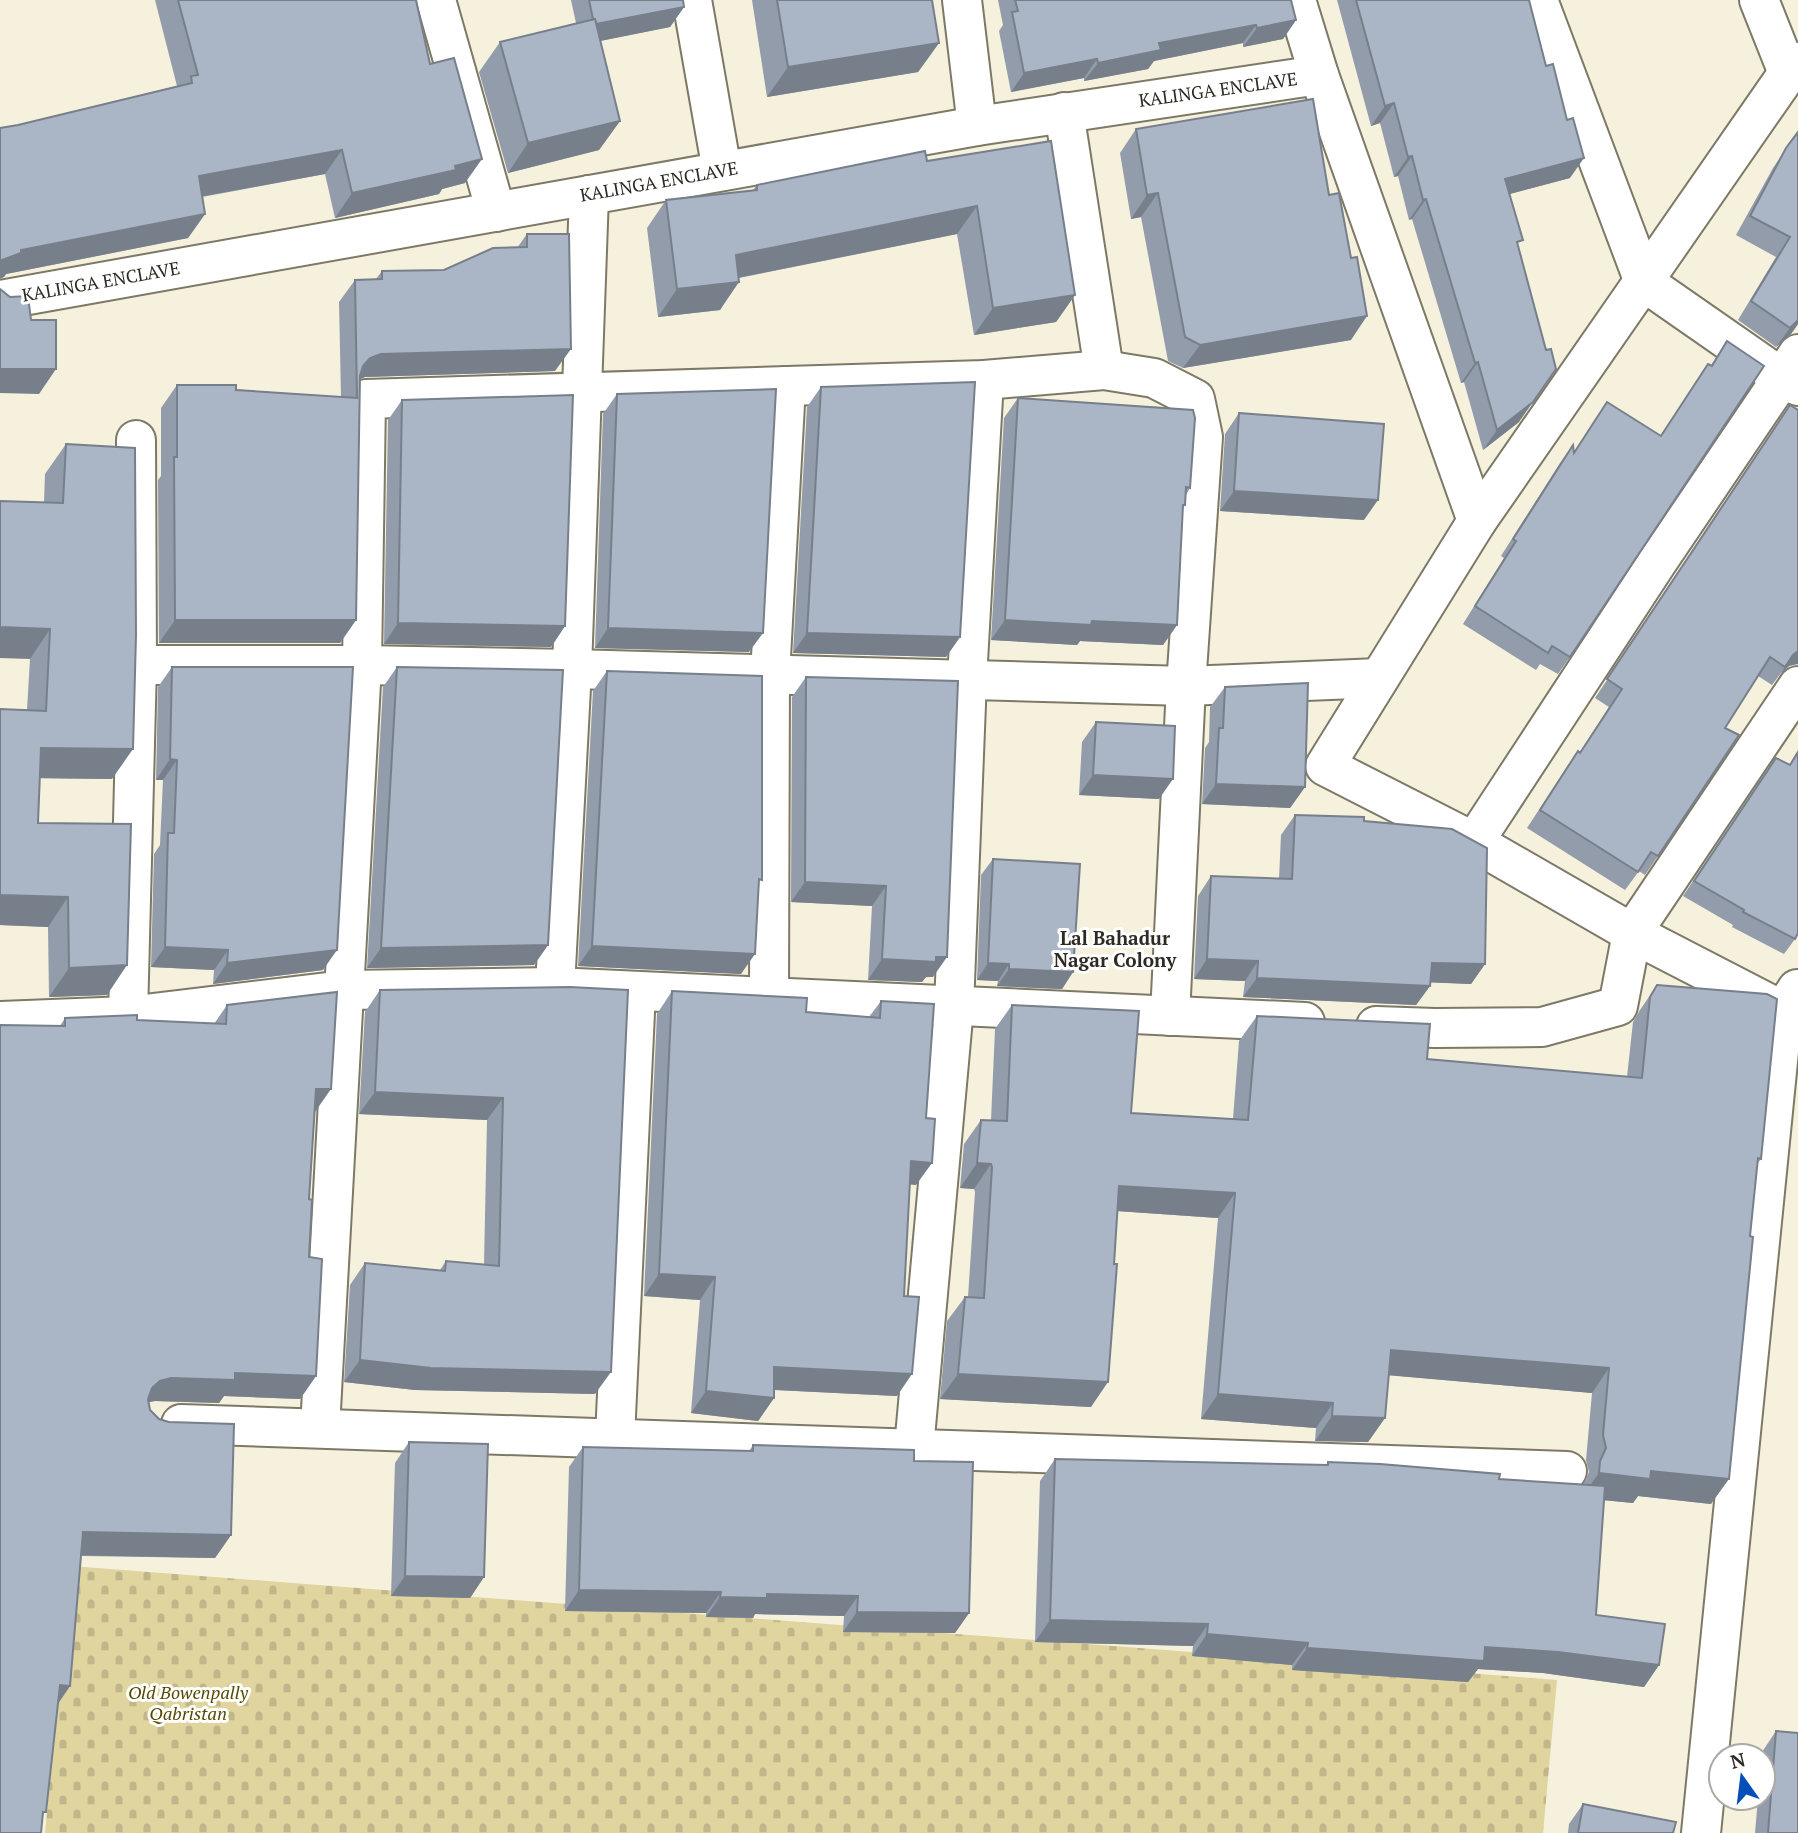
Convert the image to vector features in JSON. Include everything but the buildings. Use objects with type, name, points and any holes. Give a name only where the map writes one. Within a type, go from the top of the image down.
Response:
[{"type":"street","points":[[436,0],[496,212]]},
{"type":"street","points":[[692,0],[722,171]]},
{"type":"street","points":[[962,0],[976,126]]},
{"type":"street","points":[[1296,0],[1319,75],[1478,521]]},
{"type":"street","points":[[1474,842],[1658,561],[1793,372],[1644,282],[1538,0]]},
{"type":"street","points":[[1701,1833],[1793,1004],[1632,933],[1474,842],[1325,766],[1478,521],[1793,68],[1759,0]]},
{"type":"street","name":"KALINGA ENCLAVE","points":[[0,300],[976,126],[1319,75]]},
{"type":"street","points":[[1064,112],[1104,370]]},
{"type":"street","points":[[555,987],[572,669],[589,195]]},
{"type":"street","points":[[320,1428],[362,665],[366,399],[984,380],[1104,370],[1154,378],[1195,399],[1203,437],[1186,686],[1170,1016]]},
{"type":"street","points":[[914,1448],[954,1007],[967,679],[984,380]]},
{"type":"street","points":[[769,997],[770,675],[786,386]]},
{"type":"street","points":[[128,1017],[137,665],[136,440]]},
{"type":"street","points":[[137,665],[572,669],[1186,686],[1379,678]]},
{"type":"street","points":[[0,1021],[128,1017],[344,990],[555,987],[1435,1028],[1542,1027],[1618,1006],[1632,933],[1798,685]]},
{"type":"street","points":[[615,1437],[636,990]]},
{"type":"street","points":[[154,1423],[1567,1471]]},
{"type":"green space","name":"Old Bowenpally Qabristan","points":[[71,1566],[1557,1680],[1543,1833],[45,1833]]},
{"type":"district","name":"Lal Bahadur Nagar Colony","points":[[1115,949]]}]
